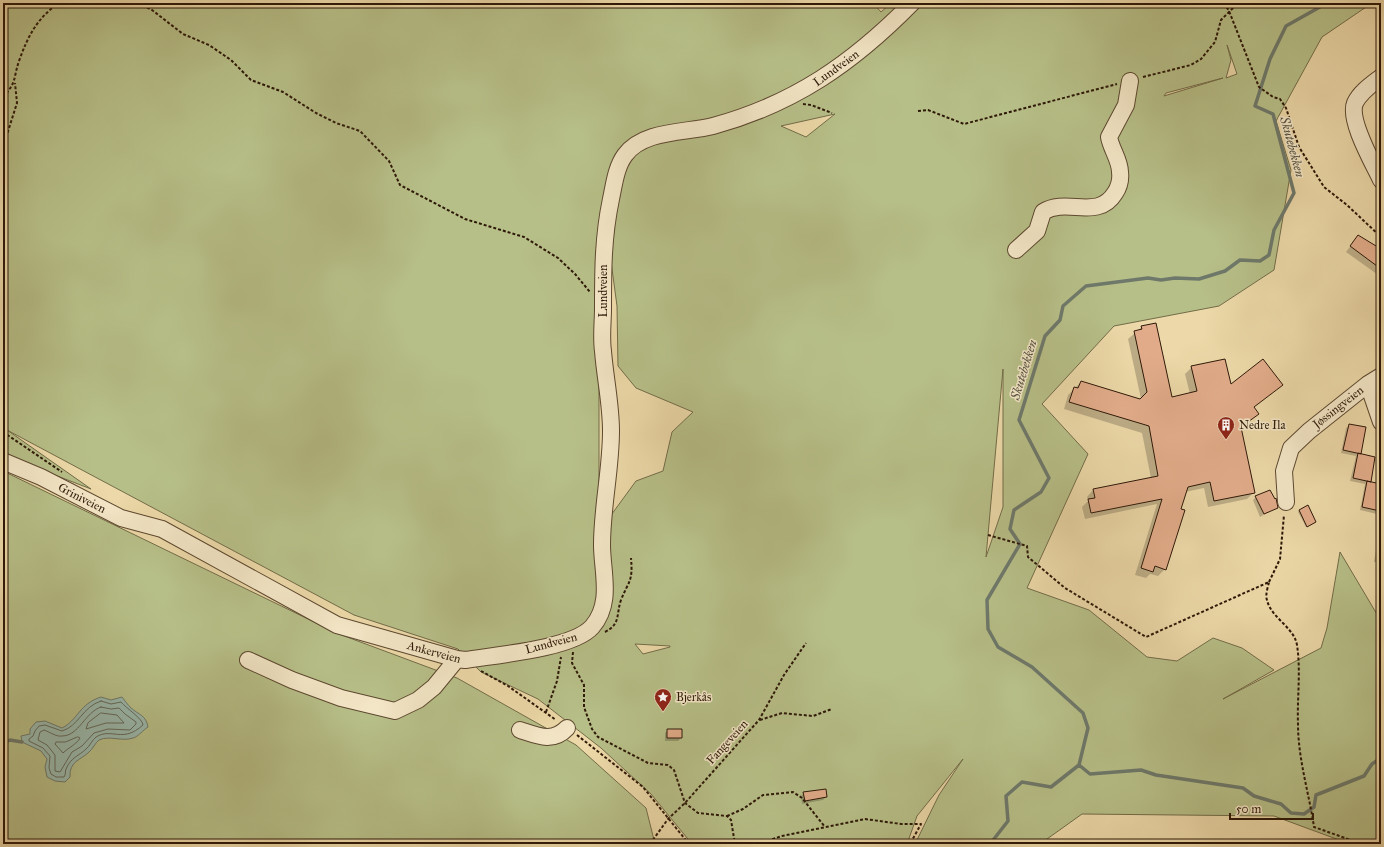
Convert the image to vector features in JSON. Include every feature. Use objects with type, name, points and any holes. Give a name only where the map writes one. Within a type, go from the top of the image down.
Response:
[{"type":"street","name":"Lundveien","points":[[461,660],[548,646],[576,637],[592,626],[603,606],[606,584],[602,544],[611,430],[602,348],[602,264],[604,231],[615,175],[624,155],[636,144],[654,136],[698,130],[714,126],[756,112],[787,99],[816,83],[838,68],[869,44],[912,3]]},
{"type":"street","points":[[1381,77],[1365,90],[1355,103],[1353,110],[1355,121],[1381,180]]},
{"type":"street","points":[[1016,250],[1036,231],[1043,212],[1052,206],[1098,207],[1106,204],[1113,197],[1119,186],[1120,172],[1110,137],[1126,105],[1130,81]]},
{"type":"street","name":"Jøssingveien","points":[[1286,502],[1284,471],[1291,448],[1308,431],[1375,380],[1381,422]]},
{"type":"street","name":"Griniveien","points":[[3,461],[41,478],[121,518],[162,529]]},
{"type":"street","name":"Ankerveien","points":[[162,529],[337,625],[461,660]]},
{"type":"street","points":[[248,660],[292,680],[341,698],[395,711],[424,696],[461,660]]},
{"type":"street","points":[[520,730],[546,738],[556,737],[567,728]]},
{"type":"path","points":[[3,147],[16,103],[15,82],[19,62],[33,30],[47,11],[60,3]]},
{"type":"path","points":[[138,3],[152,10],[183,34],[210,45],[231,60],[251,80],[283,92],[316,113],[336,123],[360,130],[389,161],[400,185],[465,219],[524,237],[558,258],[575,274],[603,308]]},
{"type":"path","points":[[1224,3],[1229,11],[1259,87],[1273,97],[1280,99],[1286,108],[1299,147],[1324,187],[1347,205],[1381,237]]},
{"type":"path","points":[[918,111],[928,110],[964,124],[1191,65],[1200,59],[1215,42],[1221,20],[1238,3]]},
{"type":"path","points":[[3,97],[15,82]]},
{"type":"path","points":[[787,99],[832,113]]},
{"type":"path","points":[[1286,502],[1280,559],[1269,582],[1267,600],[1272,610],[1294,635],[1297,644],[1299,685],[1298,725],[1302,767],[1309,795],[1314,827],[1362,844]]},
{"type":"path","points":[[988,535],[1027,546],[1028,557],[1065,588],[1146,637],[1269,582]]},
{"type":"path","points":[[546,712],[557,681],[562,647],[576,637]]},
{"type":"path","points":[[576,637],[573,646],[572,663],[584,685],[584,707],[592,729],[598,737],[648,763],[668,765],[674,770],[685,803],[698,813],[727,816],[743,810],[763,795],[793,792],[802,798],[825,827]]},
{"type":"path","name":"Fangeveien","points":[[650,844],[668,819],[685,803],[759,720],[784,675],[806,643]]},
{"type":"path","name":"Ankerveien","points":[[461,660],[546,712],[606,757],[643,788],[689,844]]},
{"type":"path","points":[[759,720],[782,713],[812,716],[832,709]]},
{"type":"path","points":[[727,816],[731,820],[735,844]]},
{"type":"path","points":[[758,844],[782,836],[865,819],[901,824],[921,824],[910,844]]},
{"type":"green space","points":[[3,3],[873,3],[881,12],[891,3],[1372,3],[1322,37],[1276,121],[1291,170],[1274,270],[1219,306],[1114,326],[1042,404],[1088,454],[1027,588],[1089,610],[1147,657],[1177,661],[1213,638],[1242,648],[1274,670],[1223,699],[1321,648],[1327,628],[1340,552],[1381,621],[1381,844],[1350,844],[1274,816],[1082,814],[1040,844],[915,844],[939,795],[963,759],[917,816],[907,844],[692,844],[651,794],[601,748],[538,699],[481,672],[458,649],[354,615],[7,430],[91,489],[3,455]],"holes":[[[1227,45],[1237,74],[1226,78],[1231,60]],[[1223,78],[1164,96],[1166,93]],[[835,114],[806,137],[781,126]],[[608,239],[617,306],[618,366],[636,388],[693,412],[672,432],[663,471],[636,481],[606,522],[599,601],[599,283]],[[1003,369],[1003,507],[986,557]],[[635,644],[670,646],[643,654]]]},
{"type":"green space","points":[[3,471],[339,634],[457,678],[576,745],[646,808],[655,844],[3,844]]},
{"type":"water","points":[[101,697],[111,700],[122,697],[131,708],[146,720],[148,727],[133,738],[107,738],[99,740],[86,755],[73,764],[71,767],[70,777],[65,782],[55,781],[47,777],[45,767],[47,759],[41,751],[22,742],[21,736],[30,734],[30,729],[36,722],[45,721],[62,728],[72,721],[88,704]]},
{"type":"building","points":[[1358,235],[1381,249],[1381,269],[1350,246]]},
{"type":"building","name":"Nedre Ila","points":[[1156,323],[1172,397],[1197,391],[1191,366],[1225,359],[1231,384],[1263,359],[1283,385],[1254,407],[1259,414],[1241,427],[1255,493],[1214,501],[1210,482],[1188,487],[1181,509],[1185,510],[1166,570],[1155,566],[1153,572],[1141,568],[1162,499],[1091,513],[1088,499],[1095,498],[1093,489],[1158,476],[1149,426],[1069,402],[1074,387],[1078,388],[1081,381],[1140,399],[1147,392],[1134,331],[1142,329],[1141,326]]},
{"type":"building","points":[[1349,424],[1366,427],[1361,454],[1343,450]]},
{"type":"building","points":[[1358,453],[1375,457],[1371,482],[1353,478]]},
{"type":"building","points":[[1367,481],[1381,484],[1380,511],[1362,507]]},
{"type":"building","points":[[1270,490],[1275,499],[1276,498],[1278,508],[1264,514],[1255,496]]},
{"type":"building","points":[[1308,505],[1316,522],[1307,527],[1299,510]]},
{"type":"building","points":[[667,729],[682,729],[682,738],[667,738]]},
{"type":"building","points":[[826,789],[827,797],[805,801],[803,792]]},
{"type":"waterway","name":"Skutebekken","points":[[1079,765],[1088,728],[1083,713],[1032,667],[998,647],[988,629],[987,600],[1020,544],[1010,529],[1014,510],[1041,492],[1049,478],[1019,420],[1045,336],[1060,320],[1063,306],[1086,286],[1148,278],[1161,280],[1175,278],[1199,279],[1225,271],[1240,260],[1260,261],[1269,255],[1274,230],[1294,193],[1273,114],[1255,106],[1270,59],[1286,26],[1327,3]]},
{"type":"waterway","points":[[3,743],[10,740],[22,742]]},
{"type":"waterway","points":[[1079,765],[1090,774],[1141,770],[1156,775],[1243,788],[1254,796],[1281,804],[1291,813],[1304,814],[1314,807],[1316,795],[1364,776],[1372,764],[1381,758]]},
{"type":"waterway","points":[[990,844],[1008,821],[1006,796],[1022,782],[1051,787],[1079,765]]},
{"type":"place","name":"Nedre Ila","points":[[1226,440]]},
{"type":"place","name":"Bjerkås","points":[[663,712]]}]
